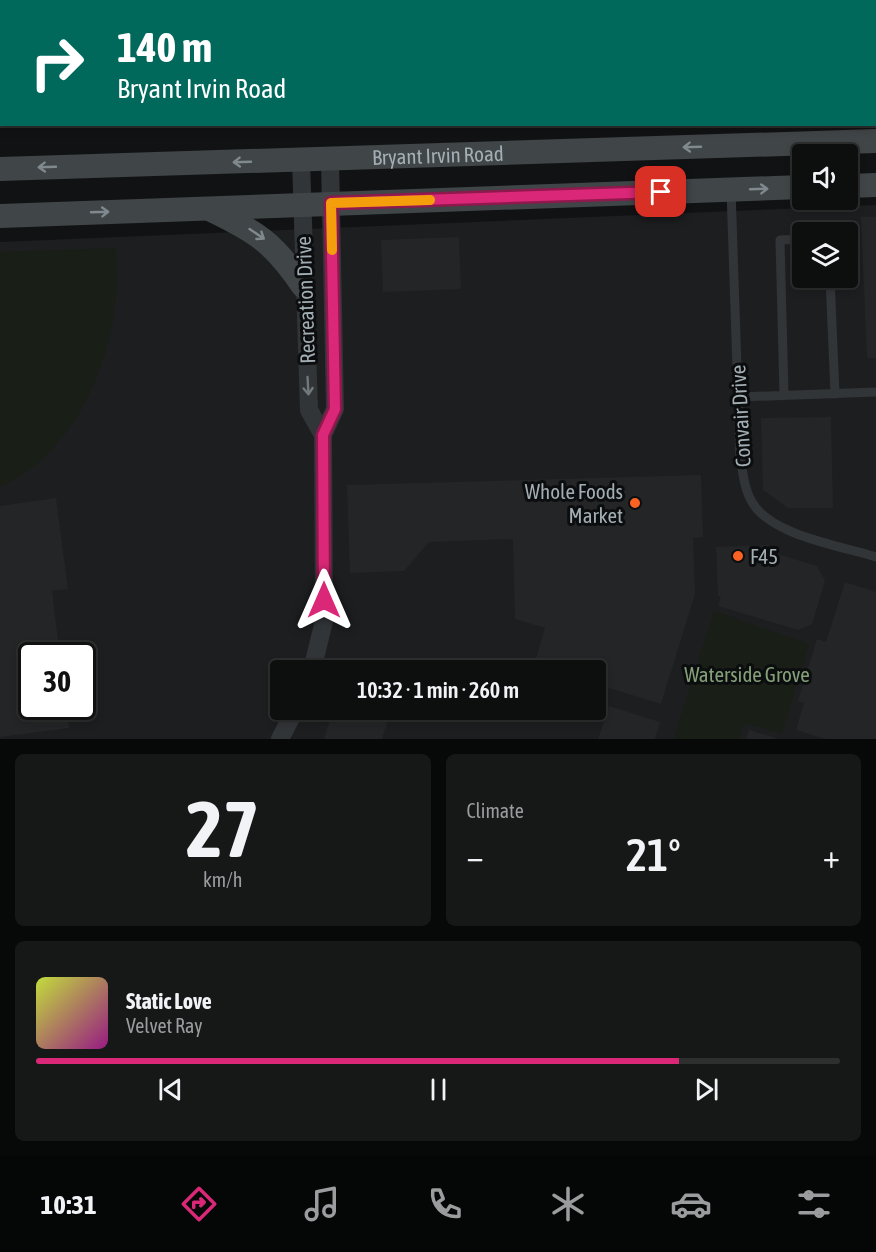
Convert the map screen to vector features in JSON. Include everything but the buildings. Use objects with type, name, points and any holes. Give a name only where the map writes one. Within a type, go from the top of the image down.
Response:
[{"type":"main road","name":"Bryant Irvin Road","points":[[0,169],[876,141]]},
{"type":"main road","points":[[858,186],[876,185]]},
{"type":"main road","points":[[0,216],[792,188]]},
{"type":"main road","points":[[206,208],[245,226],[271,243],[303,286]]},
{"type":"street","name":"Recreation Drive","points":[[314,660],[324,621],[323,435],[335,409],[330,159]]},
{"type":"street","name":"Recreation Drive","points":[[301,160],[303,286],[309,410],[323,435]]},
{"type":"street","points":[[280,739],[290,720]]},
{"type":"lane","name":"Convair Drive","points":[[731,190],[740,457],[746,489],[756,509],[775,525],[876,557]]},
{"type":"lane","points":[[784,395],[780,240],[792,239]]},
{"type":"lane","points":[[830,288],[835,394]]},
{"type":"lane","points":[[738,397],[876,392]]},
{"type":"shaded area","points":[[876,205],[876,739],[0,739],[0,242],[792,209],[858,210],[858,206]]},
{"type":"green space","points":[[116,248],[115,308],[103,361],[92,387],[63,436],[45,457],[24,474],[0,487],[0,252]]},
{"type":"green space","name":"Waterside Grove","points":[[714,611],[809,644],[782,734],[744,723],[739,739],[674,739]]},
{"type":"slow traffic","points":[[332,250],[331,203],[430,200]]},
{"type":"place","name":"Whole Foods Market","points":[[635,503]]},
{"type":"place","name":"F45","points":[[738,556]]},
{"type":"route","points":[[324,600],[323,435],[335,409],[331,203],[661,192]]}]
